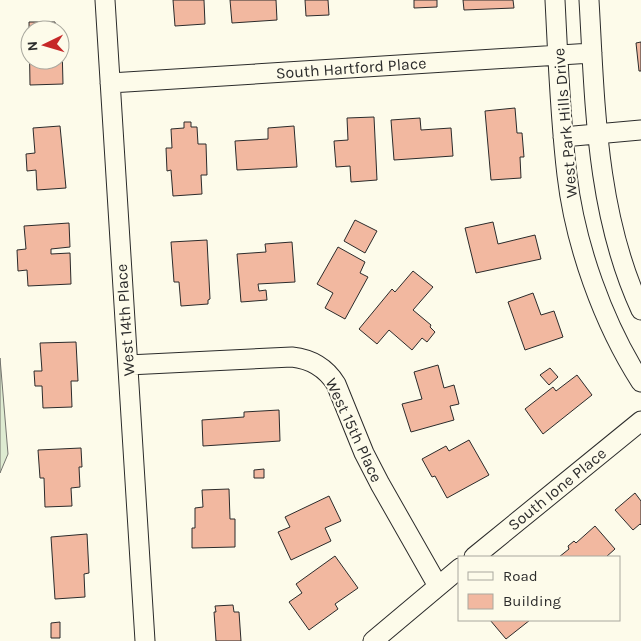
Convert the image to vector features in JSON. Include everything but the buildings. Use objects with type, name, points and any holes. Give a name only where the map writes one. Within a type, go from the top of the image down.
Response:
[{"type":"street","name":"West 14th Place","points":[[105,0],[145,641]]},
{"type":"street","name":"West Park Hills Drive","points":[[555,0],[563,137],[567,177],[576,222],[587,264],[616,336],[641,382]]},
{"type":"street","name":"West Park Hills Drive","points":[[589,0],[602,179],[610,219],[622,262],[641,310]]},
{"type":"street","name":"South Hartford Place","points":[[110,83],[592,53]]},
{"type":"street","points":[[563,137],[641,130]]},
{"type":"street","name":"West 15th Place","points":[[128,365],[292,357],[306,360],[322,368],[331,376],[336,384],[372,469],[397,517],[438,586]]},
{"type":"street","name":"South Ione Place","points":[[475,556],[641,421]]},
{"type":"street","points":[[373,641],[458,570]]},
{"type":"green space","points":[[0,358],[8,454],[0,473]]}]
